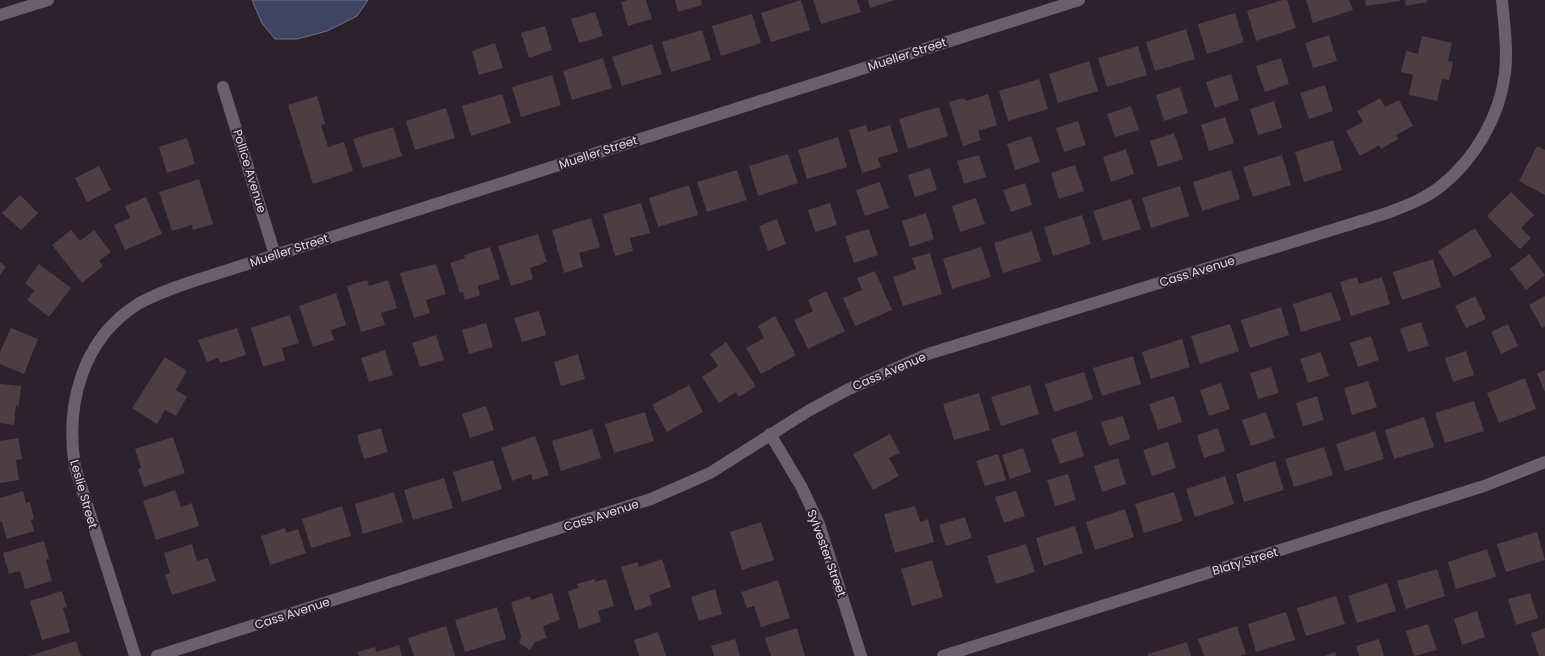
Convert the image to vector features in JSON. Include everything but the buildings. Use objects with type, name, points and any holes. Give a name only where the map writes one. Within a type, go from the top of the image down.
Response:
[{"type":"street","points":[[0,15],[48,0]]},
{"type":"street","name":"Mueller Street","points":[[122,316],[138,304],[168,290],[275,254],[1079,0]]},
{"type":"street","name":"Cass Avenue","points":[[157,656],[651,499],[710,473],[770,434],[847,390],[928,354],[1386,213],[1416,201],[1440,186],[1462,165],[1481,140],[1498,106],[1505,73],[1506,41],[1502,0]]},
{"type":"street","name":"Pollice Avenue","points":[[224,87],[275,254]]},
{"type":"street","name":"Leslie Street","points":[[122,316],[104,335],[90,355],[79,379],[72,415],[72,448],[75,467],[135,656]]},
{"type":"street","name":"Sylvester Street","points":[[770,434],[800,486],[819,524],[861,656]]},
{"type":"street","name":"Blaty Street","points":[[943,656],[1484,486],[1545,462]]},
{"type":"water","points":[[252,0],[368,0],[357,16],[327,31],[297,39],[275,39],[262,23]]}]
